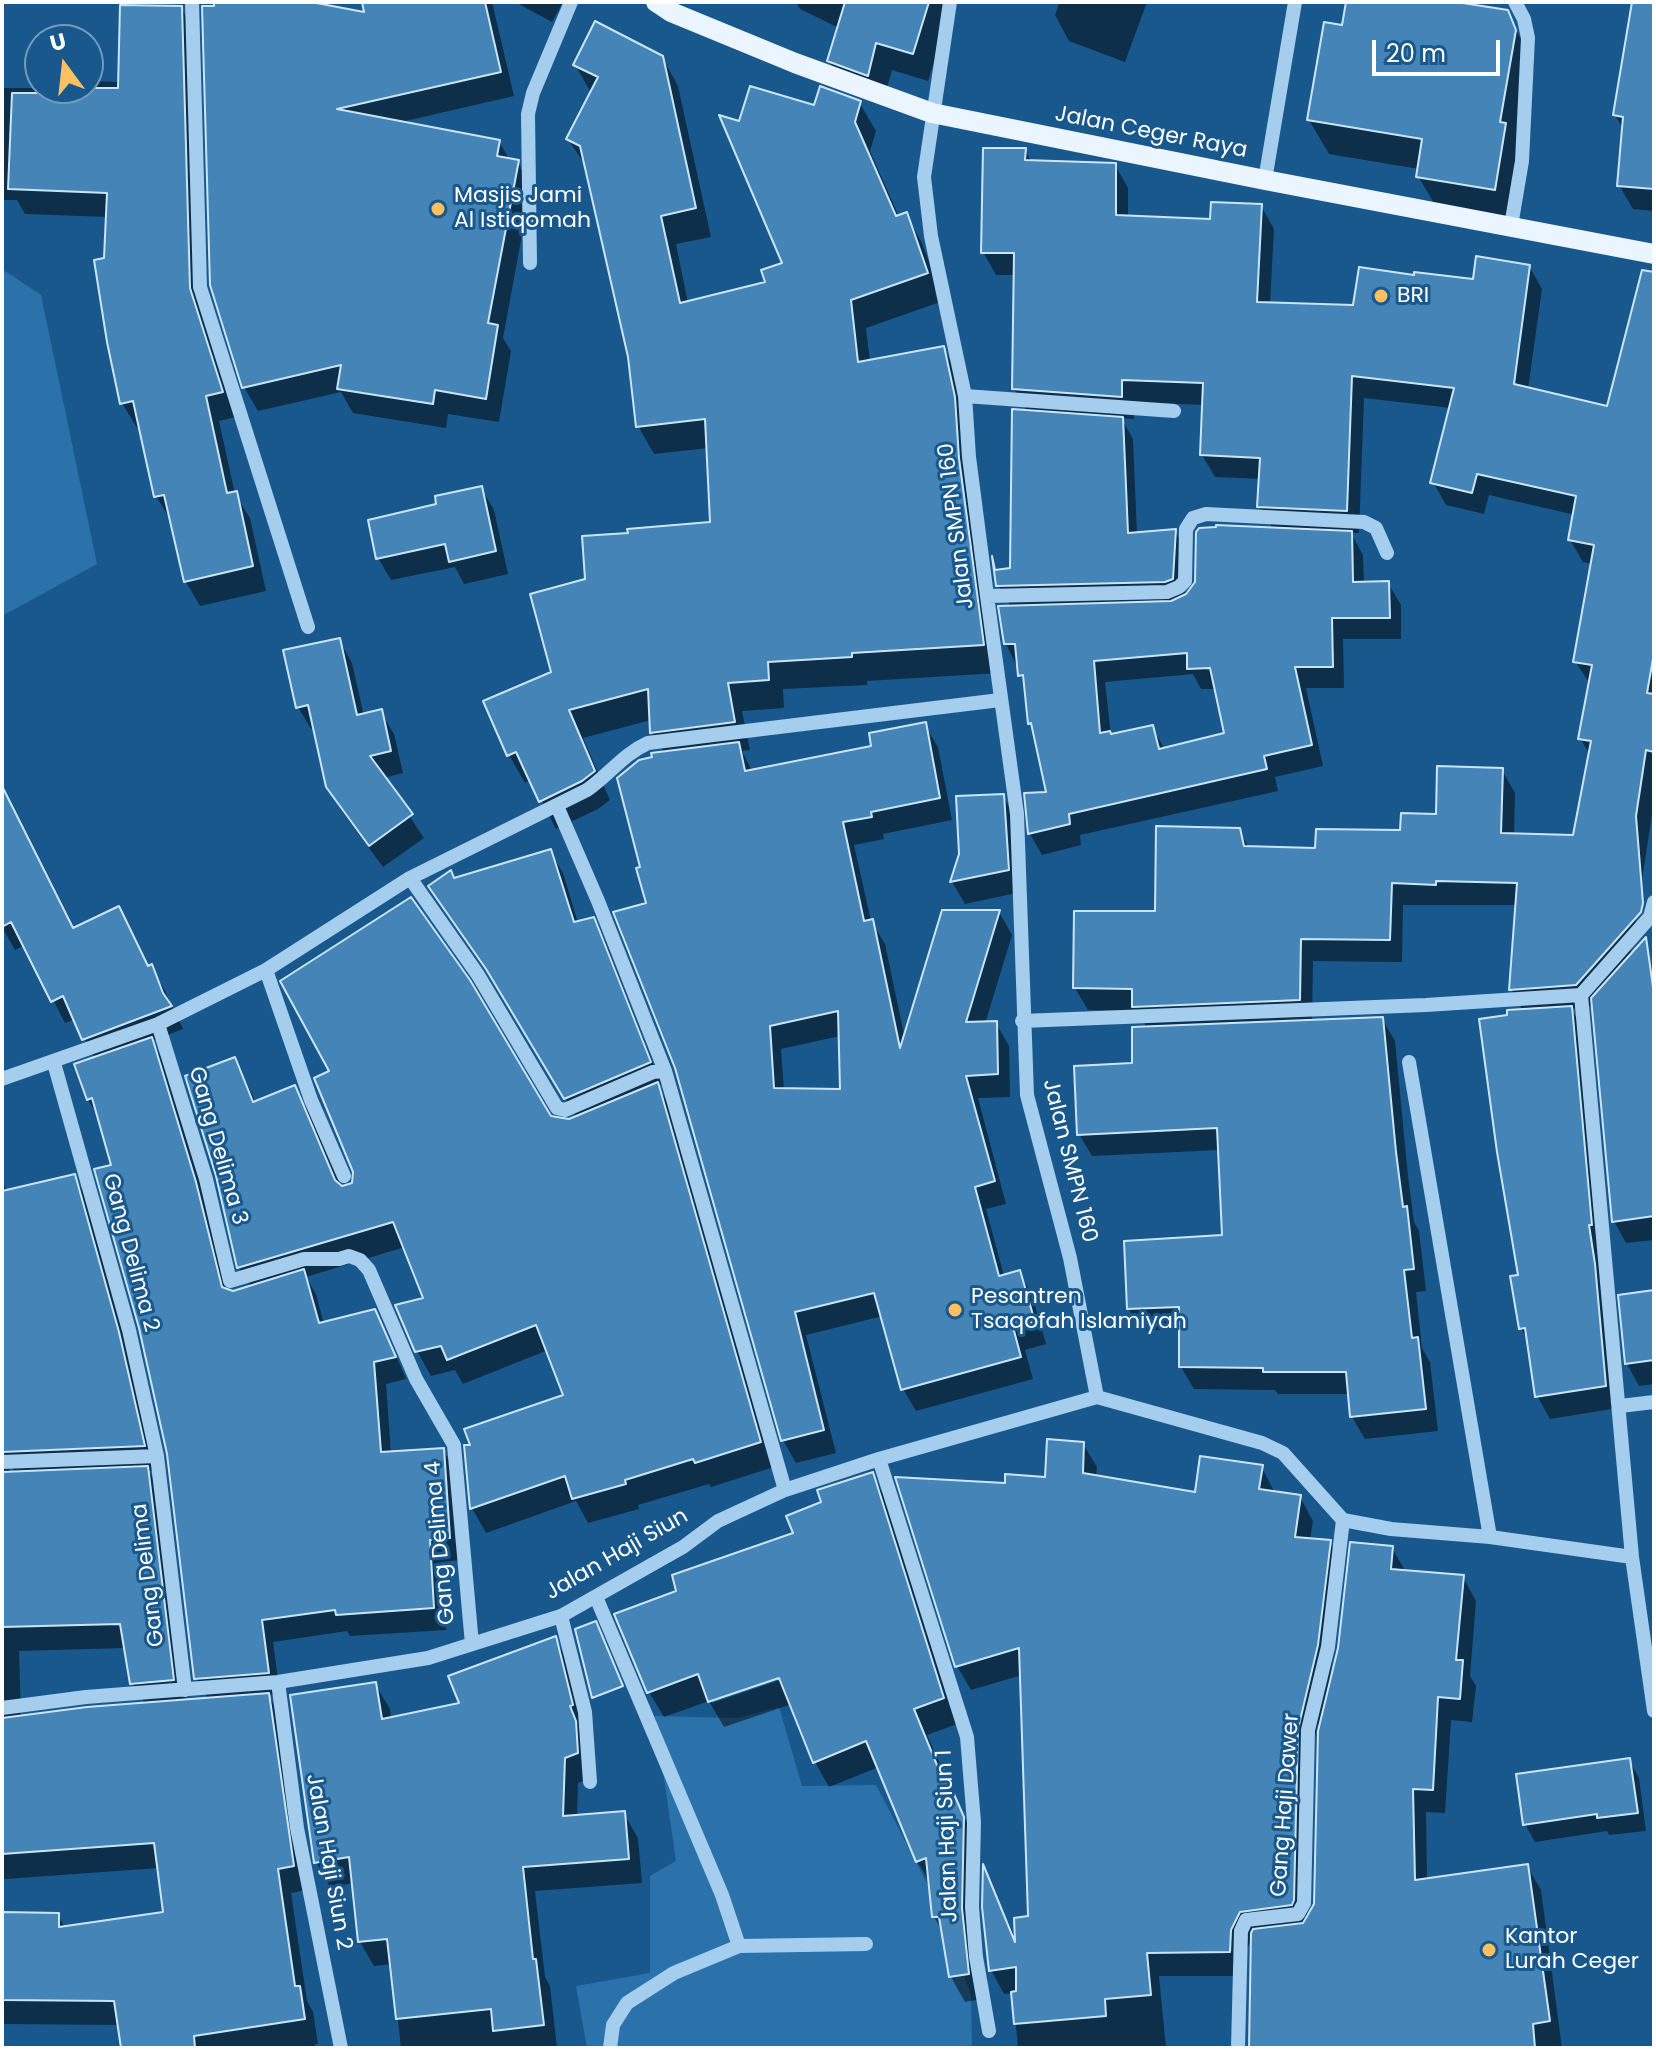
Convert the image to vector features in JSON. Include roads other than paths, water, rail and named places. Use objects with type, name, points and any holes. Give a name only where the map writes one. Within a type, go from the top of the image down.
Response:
[{"type":"main road","name":"Jalan Ceger Raya","points":[[656,2],[671,12],[795,63],[932,113],[1654,254]]},
{"type":"street","points":[[192,2],[200,287],[308,627]]},
{"type":"street","points":[[530,263],[528,114],[533,93],[571,2]]},
{"type":"street","name":"Jalan SMPN 160","points":[[950,2],[924,177],[931,236],[965,396],[969,457],[1017,814],[1027,1095],[1070,1258],[1097,1397]]},
{"type":"street","points":[[1265,180],[1295,2]]},
{"type":"street","points":[[1511,226],[1522,161],[1528,38],[1524,19],[1515,2]]},
{"type":"street","points":[[965,396],[1174,411]]},
{"type":"street","points":[[987,596],[1167,592],[1185,581],[1186,529],[1193,518],[1206,514],[1364,522],[1376,528],[1387,553]]},
{"type":"street","points":[[2,1079],[158,1024],[266,970],[410,878],[587,790],[605,778],[633,750],[648,743],[1000,700]]},
{"type":"street","points":[[557,806],[665,1071],[785,1490]]},
{"type":"street","points":[[410,878],[478,975],[557,1108],[565,1110],[653,1072],[665,1071]]},
{"type":"street","points":[[1022,1021],[1411,1006],[1581,995],[1650,917],[1654,902]]},
{"type":"street","points":[[266,970],[311,1100],[344,1176]]},
{"type":"street","points":[[1581,995],[1632,1557],[1654,1711]]},
{"type":"street","name":"Gang Delima 3","points":[[158,1024],[206,1179],[230,1281]]},
{"type":"street","points":[[1409,1062],[1490,1537]]},
{"type":"street","name":"Gang Delima 2","points":[[54,1063],[129,1330],[157,1456]]},
{"type":"street","name":"Gang Delima 4","points":[[230,1281],[304,1259],[349,1256],[360,1260],[369,1270],[416,1379],[454,1445],[472,1644]]},
{"type":"street","points":[[1097,1397],[1262,1443],[1283,1453],[1343,1520],[1391,1529],[1490,1537],[1632,1557]]},
{"type":"street","name":"Jalan Haji Siun","points":[[2,1708],[86,1697],[278,1682],[428,1658],[561,1616],[683,1547],[718,1521],[785,1490],[879,1459],[1097,1397]]},
{"type":"street","points":[[1620,1406],[1654,1402]]},
{"type":"street","points":[[2,1462],[157,1456]]},
{"type":"street","name":"Gang Delima","points":[[157,1456],[185,1690]]},
{"type":"street","name":"Jalan Haji Siun 1","points":[[879,1459],[967,1737],[974,1822],[972,1907],[976,1957],[989,2031]]},
{"type":"street","name":"Gang Haji Dawer","points":[[1238,2048],[1241,1931],[1246,1920],[1290,1917],[1298,1914],[1304,1903],[1308,1730],[1328,1647],[1343,1520]]},
{"type":"street","points":[[596,1597],[722,1895],[739,1946]]},
{"type":"street","points":[[561,1616],[585,1712],[590,1782]]},
{"type":"street","name":"Jalan Haji Siun 2","points":[[278,1682],[297,1828],[341,2048]]},
{"type":"street","points":[[610,2048],[613,2025],[627,2003],[674,1973],[739,1946],[866,1944]]},
{"type":"place","name":"Masjis Jami Al Istiqomah","points":[[438,209]]},
{"type":"place","name":"BRI","points":[[1381,296]]},
{"type":"place","name":"Pesantren Tsaqofah Islamiyah","points":[[955,1310]]},
{"type":"place","name":"Kantor Lurah Ceger","points":[[1489,1950]]}]
